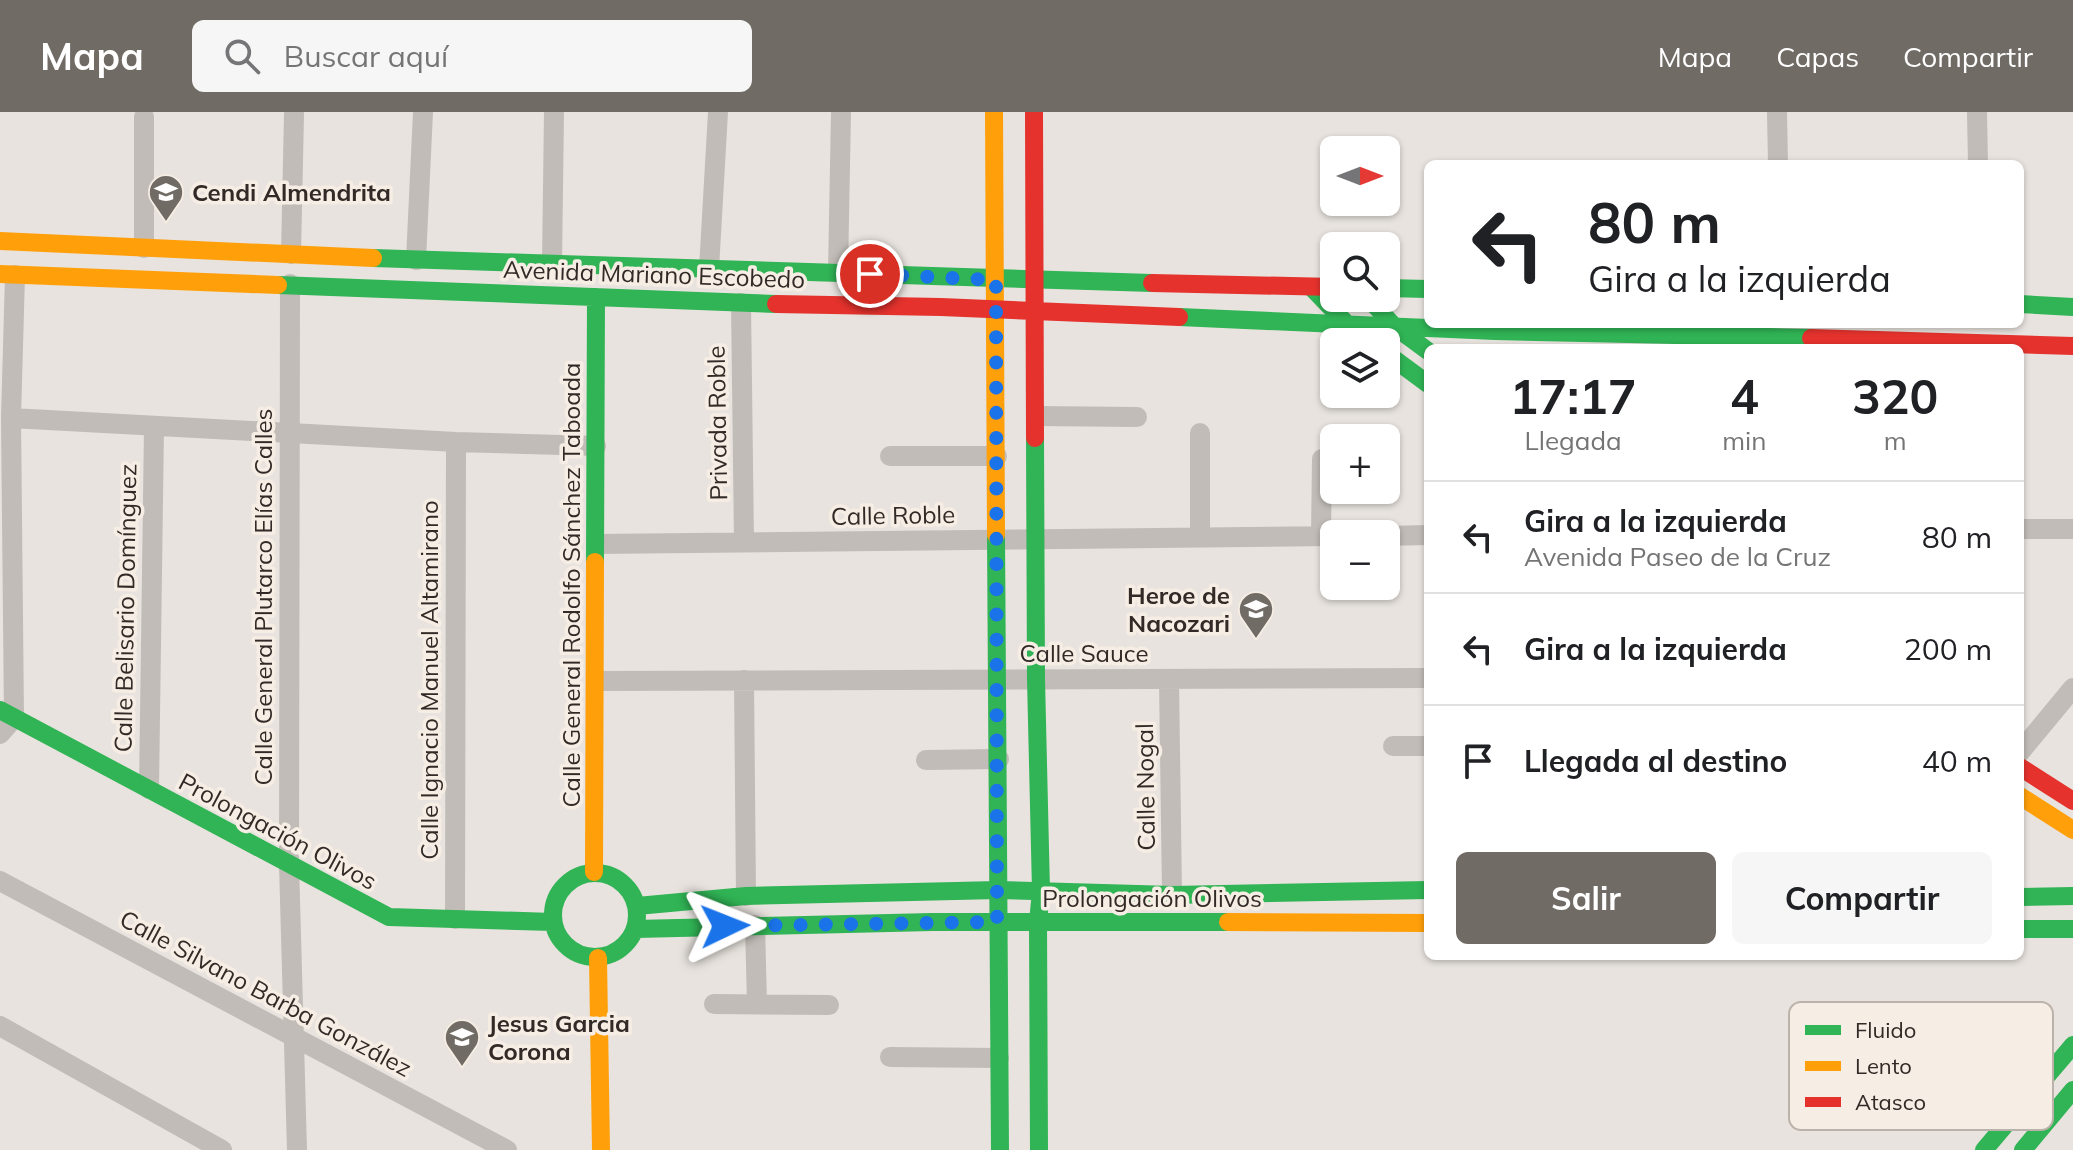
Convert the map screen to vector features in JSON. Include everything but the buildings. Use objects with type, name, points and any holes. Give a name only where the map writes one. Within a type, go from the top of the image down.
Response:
[{"type":"main road","points":[[994,112],[1000,1150]]},
{"type":"main road","points":[[1034,112],[1036,679],[1041,891],[1038,922],[1039,1150]]},
{"type":"main road","name":"Avenida Mariano Escobedo","points":[[0,241],[416,260],[1320,288]]},
{"type":"main road","name":"Avenida Mariano Escobedo","points":[[7,274],[1394,326],[1496,340],[1781,330],[2073,346]]},
{"type":"main road","points":[[1312,288],[1352,328]]},
{"type":"main road","points":[[1400,288],[1424,289]]},
{"type":"main road","name":"Calle General Rodolfo Sánchez Taboada","points":[[594,872],[596,297]]},
{"type":"main road","points":[[2024,304],[2073,307]]},
{"type":"main road","points":[[1381,312],[1424,348]]},
{"type":"main road","points":[[1400,363],[1424,381]]},
{"type":"main road","name":"Prolongación Olivos","points":[[7,714],[389,917],[553,922]]},
{"type":"main road","points":[[2024,770],[2073,801]]},
{"type":"main road","points":[[2024,799],[2073,830]]},
{"type":"main road","points":[[594,872],[622,882],[637,906],[635,929],[621,949],[598,958],[574,952],[565,944],[553,922],[553,907],[558,894],[568,882],[594,872]]},
{"type":"main road","name":"Prolongación Olivos","points":[[637,906],[746,896],[998,890],[1172,895],[1424,890]]},
{"type":"main road","points":[[1306,891],[1308,923]]},
{"type":"main road","points":[[2024,897],[2073,896]]},
{"type":"main road","name":"Prolongación Olivos","points":[[635,929],[997,922],[1424,923]]},
{"type":"main road","points":[[2024,929],[2073,929]]},
{"type":"main road","points":[[598,958],[601,1150]]},
{"type":"main road","points":[[2053,1069],[2073,1045]]},
{"type":"main road","points":[[2053,1114],[2073,1090]]},
{"type":"main road","points":[[1984,1150],[2001,1130]]},
{"type":"main road","points":[[2023,1150],[2040,1130]]},
{"type":"street","points":[[416,260],[423,112]]},
{"type":"street","points":[[552,264],[554,112]]},
{"type":"street","points":[[709,269],[718,112]]},
{"type":"street","points":[[838,272],[841,112]]},
{"type":"street","points":[[1777,112],[1778,160]]},
{"type":"street","points":[[1977,112],[1978,160]]},
{"type":"street","points":[[291,254],[294,114]]},
{"type":"street","points":[[144,117],[144,248]]},
{"type":"street","points":[[0,734],[7,714],[11,418],[7,274]]},
{"type":"street","name":"Calle General Plutarco Elías Calles","points":[[290,284],[289,864],[297,1150]]},
{"type":"street","name":"Privada Roble","points":[[741,303],[744,542]]},
{"type":"street","points":[[1036,416],[1137,417]]},
{"type":"street","points":[[11,418],[456,442],[596,446]]},
{"type":"street","name":"Calle Belisario Domínguez","points":[[149,789],[154,427]]},
{"type":"street","points":[[1200,433],[1200,537]]},
{"type":"street","name":"Calle Ignacio Manuel Altamirano","points":[[455,919],[456,442]]},
{"type":"street","points":[[890,456],[997,456]]},
{"type":"street","points":[[2024,529],[2073,529]]},
{"type":"street","points":[[1400,536],[1424,535]]},
{"type":"street","name":"Calle Roble","points":[[596,544],[1320,536]]},
{"type":"street","name":"Calle Sauce","points":[[596,681],[1424,678]]},
{"type":"street","name":"Calle Nogal","points":[[1169,679],[1172,895]]},
{"type":"street","points":[[744,680],[746,896]]},
{"type":"street","points":[[2024,747],[2073,688]]},
{"type":"street","points":[[1393,746],[1424,746]]},
{"type":"street","points":[[926,760],[999,759]]},
{"type":"street","name":"Calle Silvano Barba González","points":[[0,881],[507,1150]]},
{"type":"street","points":[[755,925],[757,1004]]},
{"type":"street","points":[[714,1004],[829,1005]]},
{"type":"street","points":[[0,1026],[222,1150]]},
{"type":"street","points":[[890,1057],[999,1058]]},
{"type":"traffic: fast","points":[[373,258],[1152,283]]},
{"type":"traffic: fast","points":[[278,285],[776,304]]},
{"type":"traffic: fast","points":[[1312,288],[1352,328]]},
{"type":"traffic: fast","points":[[1400,288],[1424,289]]},
{"type":"traffic: fast","points":[[595,562],[596,297]]},
{"type":"traffic: fast","points":[[2024,304],[2073,307]]},
{"type":"traffic: fast","points":[[1381,312],[1424,348]]},
{"type":"traffic: fast","points":[[1179,317],[1424,328]]},
{"type":"traffic: fast","points":[[1427,328],[1811,338]]},
{"type":"traffic: fast","points":[[1400,363],[1424,381]]},
{"type":"traffic: fast","points":[[1035,438],[1041,891],[1038,922],[1039,1150]]},
{"type":"traffic: fast","points":[[996,535],[1000,1150]]},
{"type":"traffic: fast","points":[[0,710],[389,917],[553,922]]},
{"type":"traffic: fast","points":[[595,873],[611,876],[625,885],[634,899],[637,915],[634,931],[625,945],[611,954],[595,957],[579,954],[565,945],[556,931],[553,915],[556,899],[565,885],[579,876],[595,873]]},
{"type":"traffic: fast","points":[[637,906],[746,896],[998,890],[1172,895],[1424,890]]},
{"type":"traffic: fast","points":[[2024,897],[2073,896]]},
{"type":"traffic: fast","points":[[635,929],[932,922],[1228,922]]},
{"type":"traffic: fast","points":[[2024,929],[2073,929]]},
{"type":"traffic: fast","points":[[2053,1069],[2073,1045]]},
{"type":"traffic: fast","points":[[2053,1114],[2073,1090]]},
{"type":"traffic: fast","points":[[1984,1150],[2001,1130]]},
{"type":"traffic: fast","points":[[2023,1150],[2040,1130]]},
{"type":"traffic: slow","points":[[994,112],[996,535]]},
{"type":"traffic: slow","points":[[0,241],[373,258]]},
{"type":"traffic: slow","points":[[0,274],[278,285]]},
{"type":"traffic: slow","points":[[594,872],[595,562]]},
{"type":"traffic: slow","points":[[2024,799],[2073,830]]},
{"type":"traffic: slow","points":[[1228,922],[1424,923]]},
{"type":"traffic: slow","points":[[598,958],[601,1150]]},
{"type":"traffic: jam","points":[[1034,112],[1035,438]]},
{"type":"traffic: jam","points":[[1152,283],[1320,287]]},
{"type":"traffic: jam","points":[[776,304],[1179,317]]},
{"type":"traffic: jam","points":[[1811,338],[2008,344]]},
{"type":"traffic: jam","points":[[2024,345],[2073,346]]},
{"type":"traffic: jam","points":[[2024,770],[2073,801]]},
{"type":"place","name":"Cendi Almendrita","points":[[166,223]]},
{"type":"place","name":"Heroe de Nacozari","points":[[1256,640]]},
{"type":"place","name":"Jesus Garcia Corona","points":[[462,1068]]},
{"type":"route","points":[[725,926],[997,922],[996,280],[870,274]]}]
